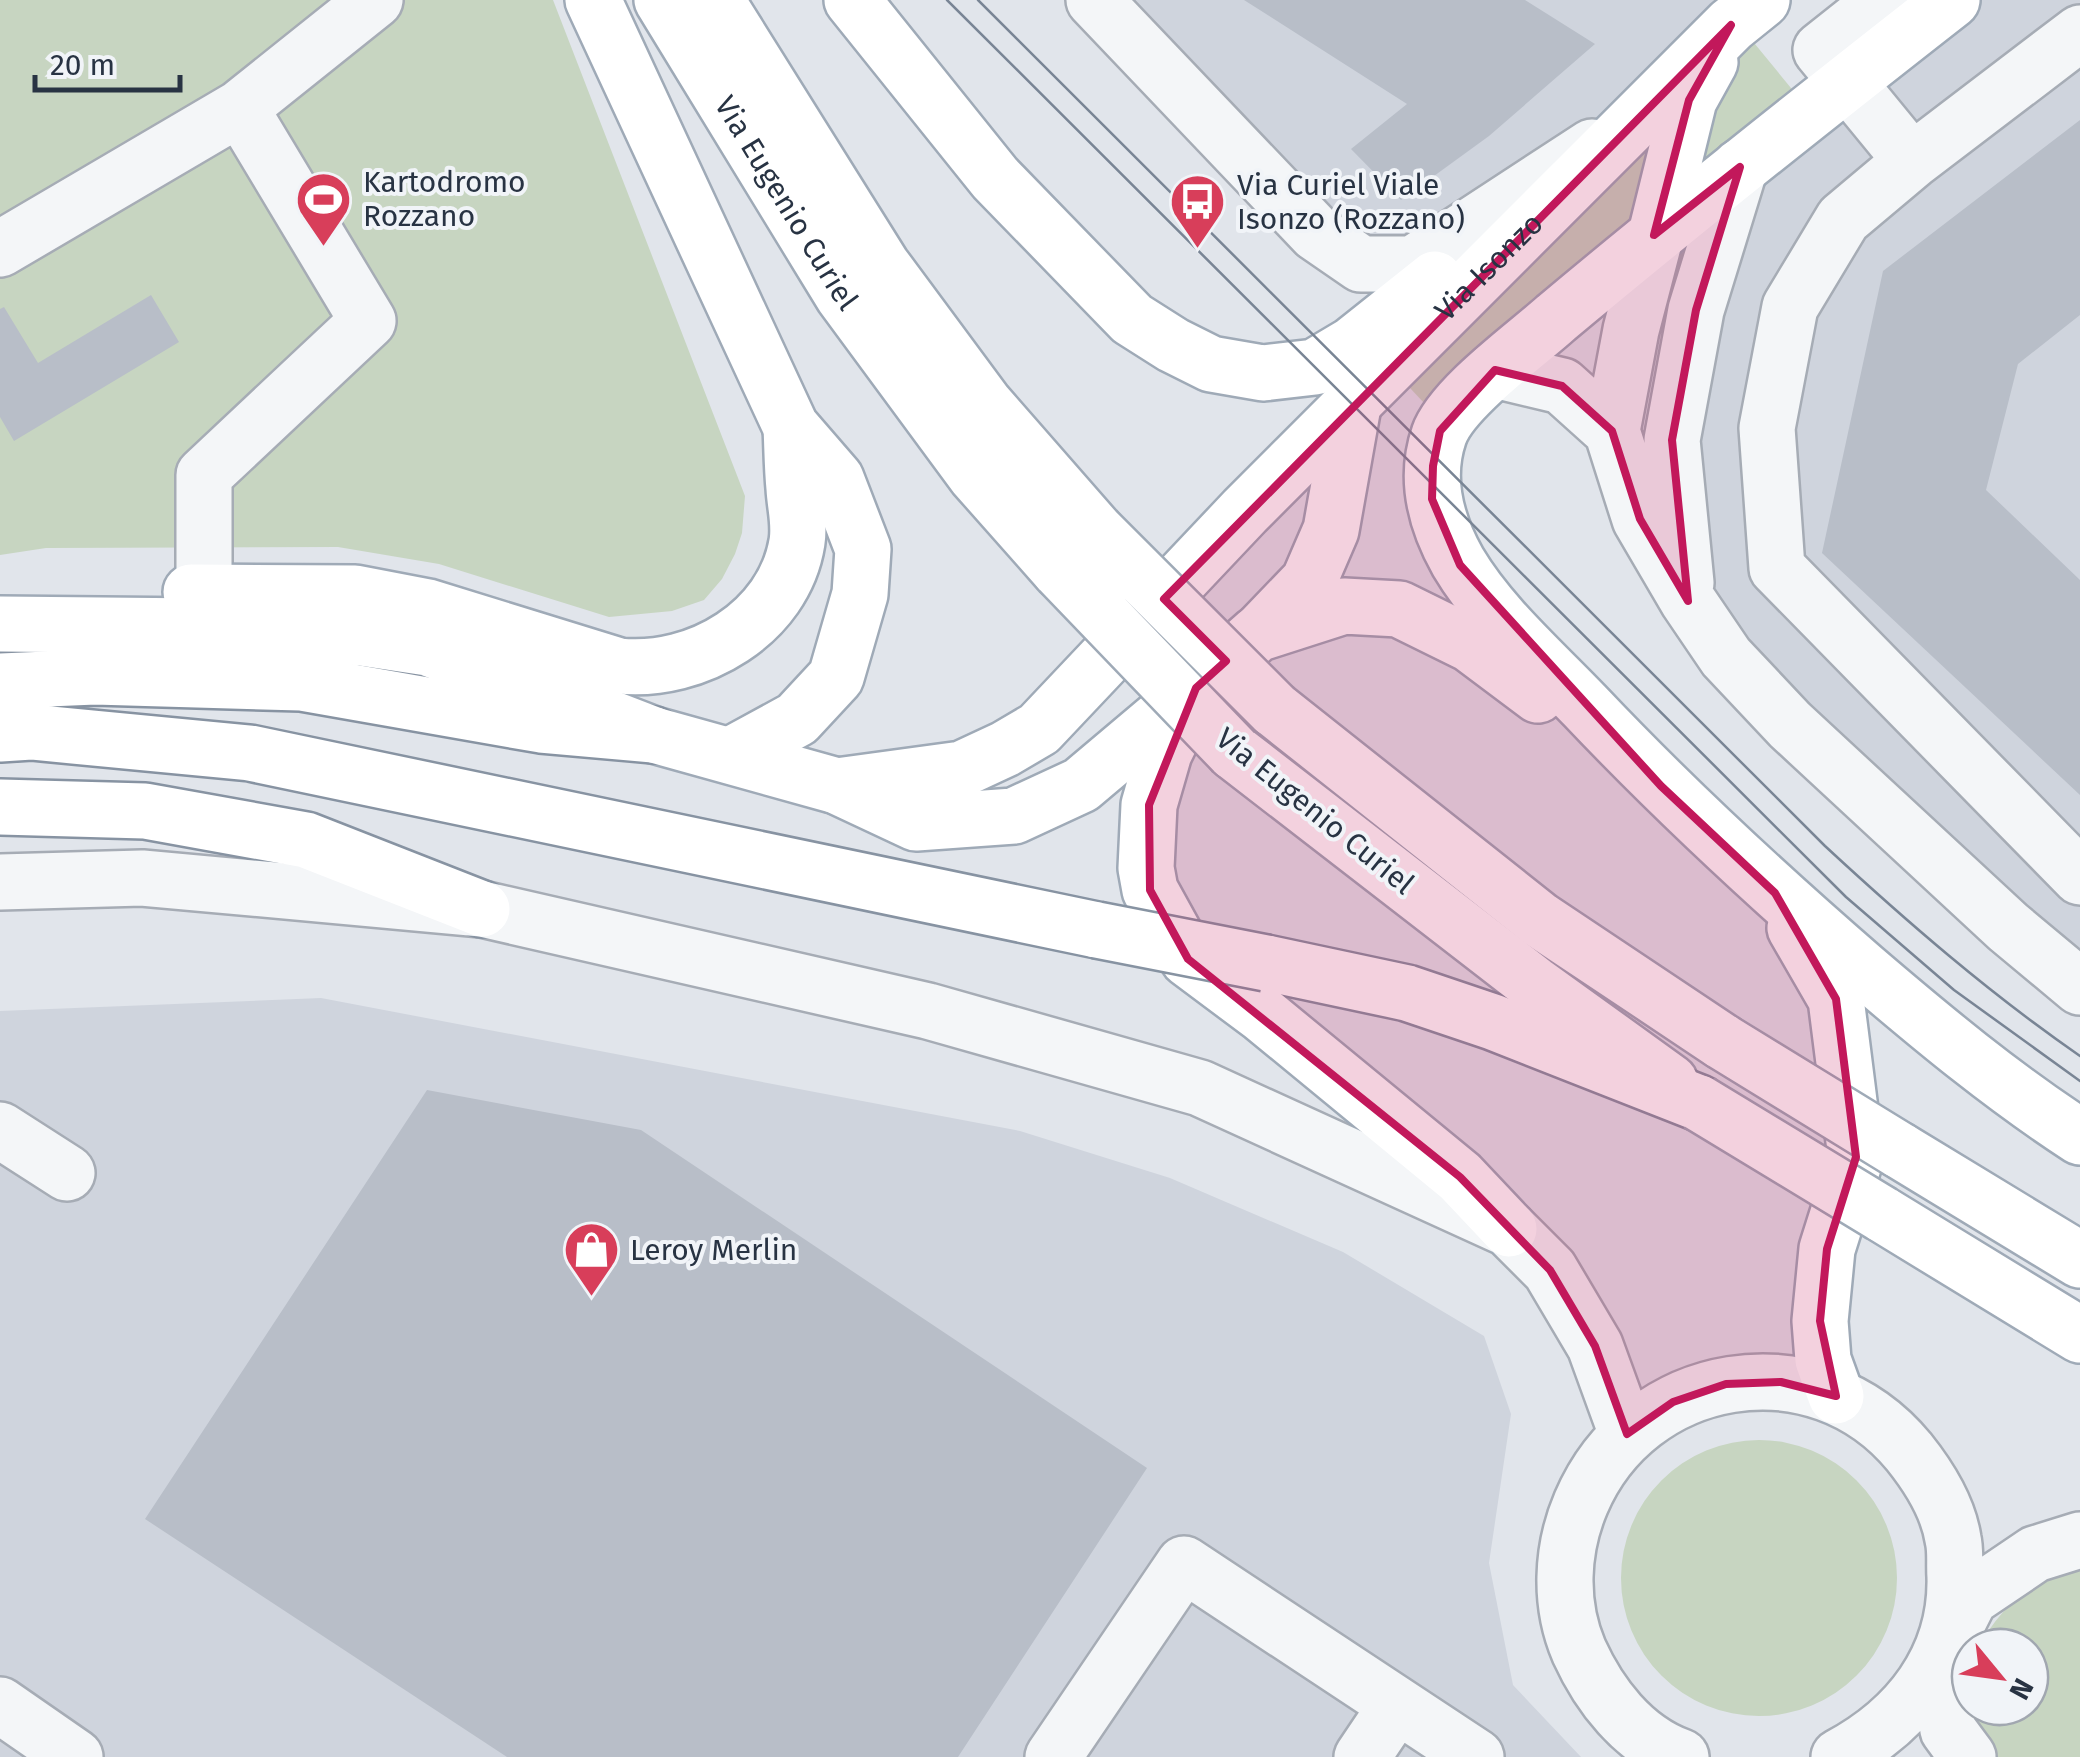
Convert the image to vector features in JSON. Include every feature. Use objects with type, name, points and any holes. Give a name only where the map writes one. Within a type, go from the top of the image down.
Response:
[{"type":"main road","points":[[593,0],[791,427],[836,479],[863,550],[860,594],[836,678],[797,719],[731,756]]},
{"type":"main road","name":"Via Eugenio Curiel","points":[[662,0],[843,296],[976,475],[1060,571],[1234,752],[1534,984],[1698,1103],[2080,1335]]},
{"type":"main road","name":"Via Eugenio Curiel","points":[[716,0],[882,265],[985,404],[1096,531],[1274,709],[1540,920],[1723,1042],[2080,1260]]},
{"type":"main road","points":[[852,0],[995,178],[1132,319],[1211,364],[1263,373],[1315,367],[1352,345],[1644,113]]},
{"type":"main road","points":[[1952,0],[1656,234],[1495,370],[1440,431],[1432,498],[1460,564],[1503,620],[1661,786],[1775,894],[1978,1066],[2080,1137]]},
{"type":"main road","name":"Via Isonzo","points":[[837,786],[962,769],[1039,728],[1245,511],[1746,12]]},
{"type":"main road","name":"Via Isonzo","points":[[1656,234],[1688,100],[1746,12]]},
{"type":"main road","points":[[204,608],[428,648],[654,734],[837,786],[916,824],[1014,816],[1081,785],[1258,634],[1309,582],[1330,530],[1353,406]]},
{"type":"main road","points":[[0,622],[90,603],[204,608],[355,593],[428,607],[619,666],[646,667],[696,656],[732,640],[754,620],[776,591],[792,560],[798,521],[791,427]]},
{"type":"main road","points":[[1258,634],[1344,606],[1399,609],[1470,644],[1661,786]]},
{"type":"main road","points":[[0,681],[94,676],[301,683],[541,725],[654,734]]},
{"type":"main road","points":[[1196,688],[1164,752],[1149,805],[1146,868],[1150,890],[1188,959],[1460,1176],[1509,1229]]},
{"type":"main road","points":[[0,734],[31,732],[250,753],[1407,992],[1698,1103]]},
{"type":"main road","points":[[0,806],[145,811],[306,840],[482,909]]},
{"type":"main road","points":[[1775,894],[1836,1000],[1844,1045],[1856,1157],[1827,1249],[1820,1320],[1823,1360],[1836,1396]]},
{"type":"street","points":[[0,249],[240,108],[376,0]]},
{"type":"street","points":[[1094,0],[1316,233],[1361,264],[1412,264],[1644,113]]},
{"type":"street","points":[[1884,0],[1820,50],[1912,161]]},
{"type":"street","points":[[2080,32],[1843,219],[1790,307],[1767,428],[1777,568],[2080,877]]},
{"type":"street","points":[[204,608],[204,475],[368,320],[240,108]]},
{"type":"street","points":[[1688,601],[1672,440],[1696,310],[1740,167]]},
{"type":"street","points":[[1656,234],[1631,330],[1612,432],[1640,519],[1726,657],[1790,725],[2008,927],[2080,986]]},
{"type":"street","points":[[1495,370],[1562,386],[1612,432]]},
{"type":"street","points":[[0,882],[142,878],[482,909],[928,1011],[1200,1088],[1509,1229],[1550,1270],[1586,1331],[1626,1434]]},
{"type":"street","points":[[0,1130],[67,1173]]},
{"type":"street","points":[[1681,1757],[1626,1722],[1592,1680],[1571,1631],[1564,1578],[1571,1525],[1592,1475],[1626,1434],[1672,1402],[1726,1384],[1782,1382],[1836,1396],[1890,1429],[1931,1478],[1953,1538],[1956,1602],[1937,1663],[1948,1730],[1968,1757]]},
{"type":"street","points":[[1839,1757],[1872,1740],[1910,1706],[1970,1598],[2035,1554],[2080,1540]]},
{"type":"street","points":[[1053,1757],[1184,1564],[1476,1757]]},
{"type":"street","points":[[0,1704],[74,1757]]},
{"type":"street","points":[[1362,1757],[1397,1705]]},
{"type":"highlighted area","points":[[1731,25],[1689,100],[1654,235],[1740,167],[1696,310],[1672,440],[1688,601],[1640,519],[1612,431],[1562,386],[1495,370],[1440,431],[1433,466],[1432,499],[1460,565],[1661,786],[1775,893],[1836,999],[1856,1157],[1827,1249],[1820,1321],[1836,1396],[1781,1382],[1726,1384],[1673,1402],[1627,1434],[1595,1346],[1550,1270],[1460,1177],[1188,959],[1150,890],[1149,805],[1196,688],[1226,661],[1164,599]]},
{"type":"shaded area","points":[[1094,0],[1762,0],[1644,113],[1361,264]]},
{"type":"shaded area","points":[[1952,0],[2080,0],[2080,987],[1688,601],[1696,310],[1740,167]]},
{"type":"shaded area","points":[[321,998],[1020,1131],[1170,1178],[1343,1252],[1484,1336],[1511,1414],[1489,1563],[1513,1685],[1581,1757],[0,1757],[0,1011]]},
{"type":"green space","name":"Kartodromo Rozzano","points":[[0,0],[553,0],[745,496],[742,533],[722,579],[704,600],[672,611],[609,617],[439,564],[338,547],[46,548],[0,555]]},
{"type":"green space","points":[[1750,38],[1800,99],[1694,184],[1707,115]]},
{"type":"green space","points":[[1652,128],[1656,129],[1638,225],[1474,351],[1436,386],[1425,404],[1410,388]]},
{"type":"green space","points":[[1759,1440],[1786,1442],[1812,1450],[1857,1480],[1887,1525],[1895,1551],[1895,1605],[1887,1631],[1857,1676],[1812,1706],[1786,1714],[1759,1716],[1732,1714],[1706,1706],[1661,1676],[1631,1631],[1623,1605],[1621,1578],[1623,1551],[1631,1525],[1661,1480],[1706,1450],[1732,1442]]},
{"type":"green space","points":[[2080,1564],[2080,1757],[1996,1757],[1979,1739],[1976,1727],[2050,1727],[2050,1627],[1992,1627],[2020,1594],[2064,1568]]},
{"type":"building","points":[[1244,0],[1525,0],[1595,44],[1489,136],[1401,200],[1351,149],[1407,104]]},
{"type":"building","points":[[2080,120],[2080,315],[2018,364],[1986,490],[2080,580],[2080,795],[1822,553],[1883,271]]},
{"type":"building","points":[[151,295],[179,342],[14,441],[0,417],[0,309],[4,307],[38,363]]},
{"type":"building","name":"Leroy Merlin","points":[[427,1090],[641,1130],[1147,1468],[958,1757],[507,1757],[145,1519]]},
{"type":"tram line","points":[[947,0],[1846,897],[1954,990],[2080,1081]]},
{"type":"tram line","points":[[978,0],[1825,846],[1949,956],[2080,1056]]},
{"type":"place","name":"Kartodromo Rozzano","points":[[324,248]]},
{"type":"place","name":"Via Curiel Viale Isonzo (Rozzano)","points":[[1198,251]]},
{"type":"place","name":"Leroy Merlin","points":[[591,1299]]}]
